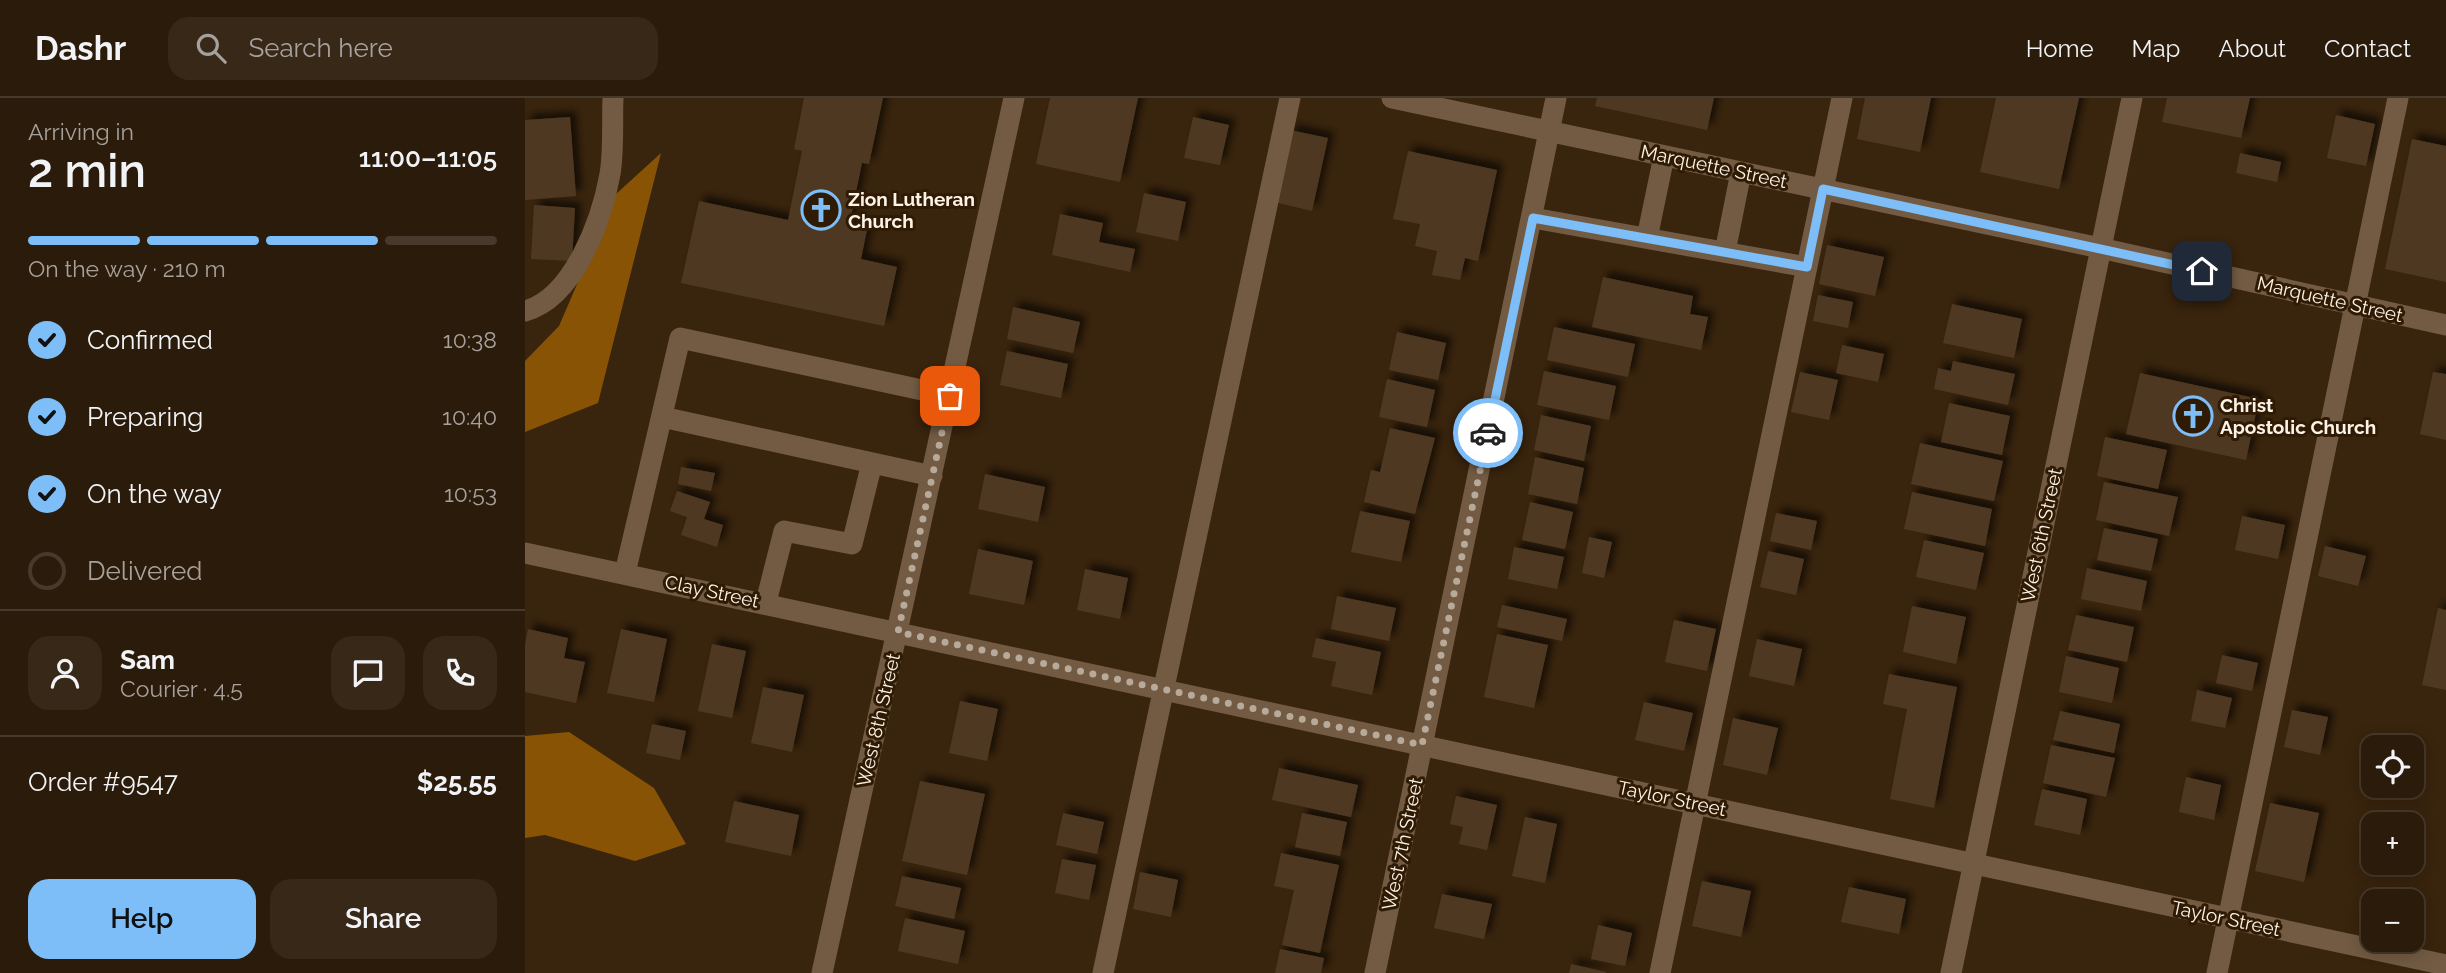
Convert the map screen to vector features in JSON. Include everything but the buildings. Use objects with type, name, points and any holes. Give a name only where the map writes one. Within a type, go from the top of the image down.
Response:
[{"type":"street","points":[[525,311],[563,288],[591,238],[610,174],[613,98]]},
{"type":"street","name":"West 8th Street","points":[[822,973],[1014,98]]},
{"type":"street","points":[[1103,973],[1290,98]]},
{"type":"street","name":"Marquette Street","points":[[1392,98],[2100,248],[2446,325]]},
{"type":"street","name":"West 7th Street","points":[[1375,973],[1556,98]]},
{"type":"street","points":[[1660,973],[1842,98]]},
{"type":"street","name":"West 6th Street","points":[[1951,973],[2132,98]]},
{"type":"street","points":[[2217,973],[2398,98]]},
{"type":"street","points":[[1647,238],[1664,156]]},
{"type":"street","points":[[1725,252],[1741,172]]},
{"type":"street","points":[[1533,218],[1807,267]]},
{"type":"street","points":[[625,573],[680,338],[950,396]]},
{"type":"street","points":[[662,417],[932,476]]},
{"type":"street","points":[[766,602],[784,531],[852,544],[872,463]]},
{"type":"street","name":"Clay Street","points":[[525,553],[898,632]]},
{"type":"street","name":"Taylor Street","points":[[898,632],[2446,965]]},
{"type":"shaded area","points":[[661,153],[598,403],[525,432],[525,361],[559,326],[616,194]]},
{"type":"shaded area","points":[[569,732],[654,788],[686,844],[635,861],[545,835],[525,838],[525,736]]},
{"type":"way so far","points":[[950,396],[898,632],[1422,745],[1488,433]]},
{"type":"place","name":"Zion Lutheran Church","points":[[821,210]]},
{"type":"place","name":"Christ Apostolic Church","points":[[2193,416]]},
{"type":"route","points":[[1488,433],[1533,218],[1807,267],[1823,189],[2202,271]]}]
